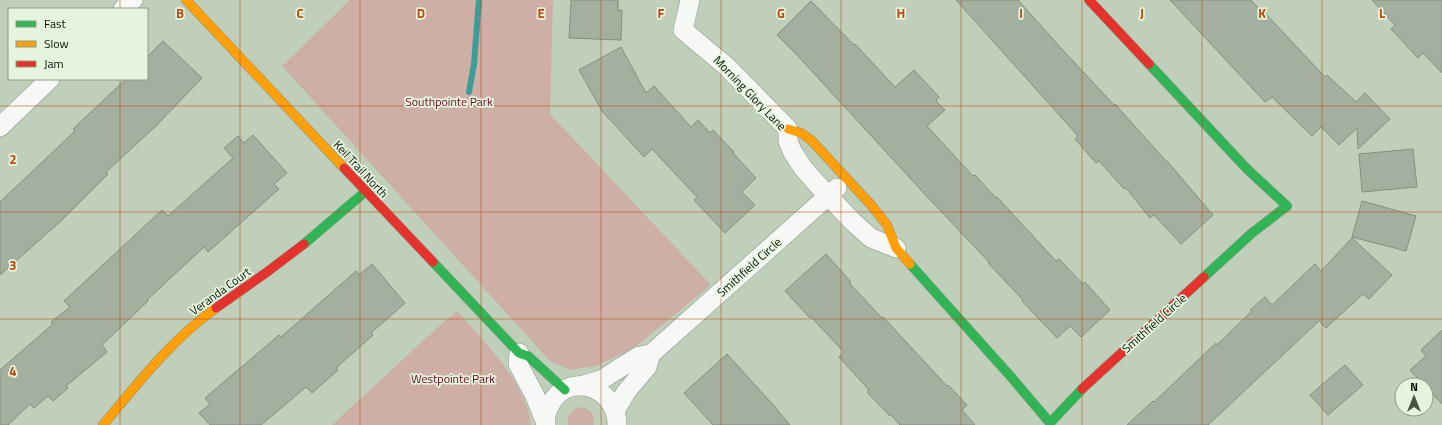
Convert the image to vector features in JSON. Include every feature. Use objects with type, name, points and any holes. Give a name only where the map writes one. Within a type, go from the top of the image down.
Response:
[{"type":"street","points":[[124,8],[133,0]]},
{"type":"street","name":"Keil Trail North","points":[[186,0],[519,353],[528,356],[572,388]]},
{"type":"street","name":"Morning Glory Lane","points":[[690,0],[684,30],[726,66],[788,129],[788,141],[792,151],[803,168],[852,221],[871,238],[896,248]]},
{"type":"street","name":"Smithfield Circle","points":[[788,129],[801,132],[811,140],[872,206],[887,225],[896,248],[1012,378],[1050,423],[1082,389],[1252,233],[1287,206],[1247,169],[1089,0]]},
{"type":"street","points":[[0,127],[49,80]]},
{"type":"street","name":"Smithfield Circle","points":[[616,418],[626,392],[647,367],[651,354],[847,179]]},
{"type":"street","name":"Veranda Court","points":[[103,425],[160,358],[181,336],[203,317],[252,284],[323,228],[366,191]]},
{"type":"street","points":[[519,353],[518,364],[535,396],[545,423]]},
{"type":"street","name":"Smithfield Circle","points":[[572,388],[601,380],[638,356],[651,354]]},
{"type":"street","points":[[545,423],[547,412],[551,403],[557,396],[572,388],[591,387],[602,392],[610,400],[616,418]]},
{"type":"green space","name":"Southpointe Park","points":[[350,0],[553,0],[550,114],[711,285],[634,348],[596,366],[570,370],[550,361],[282,66]]},
{"type":"green space","name":"Westpointe Park","points":[[457,311],[503,364],[513,378],[528,409],[531,425],[332,425],[438,327]]},
{"type":"green space","points":[[581,407],[592,413],[594,425],[568,425],[570,413]]},
{"type":"building","points":[[571,0],[618,0],[618,10],[622,10],[621,40],[569,38]]},
{"type":"building","points":[[956,0],[1018,0],[1167,161],[1213,215],[1181,244],[1154,215],[1150,218],[1126,188],[1124,189],[1099,161],[1096,163],[1075,139],[1078,136]]},
{"type":"building","points":[[1170,0],[1251,0],[1325,77],[1327,75],[1356,102],[1365,93],[1390,119],[1358,149],[1357,128],[1339,145],[1321,127],[1312,136],[1272,97],[1265,102]]},
{"type":"building","points":[[1372,0],[1442,0],[1442,73],[1423,53],[1418,58],[1391,29],[1395,25]]},
{"type":"building","points":[[811,1],[854,45],[855,44],[895,87],[914,70],[939,97],[936,101],[945,110],[927,126],[973,176],[975,175],[996,198],[997,197],[1056,261],[1059,259],[1083,284],[1085,282],[1110,310],[1081,337],[1070,326],[1057,338],[988,263],[989,262],[777,35]]},
{"type":"building","points":[[163,41],[202,78],[156,126],[106,172],[108,174],[61,221],[0,275],[0,202],[75,131],[73,129],[125,80],[148,80],[148,56]]},
{"type":"building","points":[[621,47],[646,93],[654,86],[691,127],[698,120],[710,133],[713,130],[756,178],[742,192],[755,205],[725,233],[694,200],[697,197],[652,149],[644,157],[602,111],[579,70]]},
{"type":"building","points":[[253,135],[287,173],[274,184],[279,189],[208,252],[204,247],[147,300],[148,301],[102,345],[107,352],[66,386],[68,388],[53,401],[48,396],[34,408],[30,404],[8,425],[0,425],[0,370],[53,324],[51,322],[70,307],[64,301],[162,210],[168,216],[233,158],[224,148],[238,136],[244,143]]},
{"type":"building","points":[[1413,149],[1417,187],[1362,192],[1359,154]]},
{"type":"building","points":[[1362,201],[1416,216],[1406,251],[1352,237]]},
{"type":"building","points":[[1352,238],[1392,275],[1369,299],[1363,294],[1326,328],[1319,321],[1208,425],[1127,425],[1153,401],[1154,402],[1216,343],[1217,345],[1252,311],[1250,310],[1265,297],[1272,305],[1315,264],[1321,271]]},
{"type":"building","points":[[826,254],[851,282],[849,283],[967,405],[962,410],[975,425],[900,425],[867,392],[869,390],[839,357],[844,352],[785,291]]},
{"type":"building","points":[[372,264],[405,303],[371,333],[373,335],[336,368],[338,370],[312,393],[306,387],[261,425],[210,425],[199,413],[210,404],[205,398],[279,335],[281,337],[356,271],[359,275]]},
{"type":"building","points":[[1442,330],[1442,404],[1434,396],[1434,377],[1417,377],[1410,370],[1426,356],[1421,350]]},
{"type":"building","points":[[727,354],[790,425],[713,425],[684,393]]},
{"type":"building","points":[[1345,365],[1363,385],[1328,415],[1310,395]]},
{"type":"waterway","points":[[469,92],[474,64],[479,0]]},
{"type":"traffic: fast","points":[[1149,64],[1247,169],[1287,206],[1252,233],[1204,277]]},
{"type":"traffic: fast","points":[[304,244],[366,191]]},
{"type":"traffic: fast","points":[[433,262],[519,353],[528,356],[565,390]]},
{"type":"traffic: fast","points":[[910,264],[1012,378],[1050,423],[1082,389]]},
{"type":"traffic: slow","points":[[186,0],[344,168]]},
{"type":"traffic: slow","points":[[788,129],[801,133],[811,140],[872,206],[887,225],[896,248],[910,264]]},
{"type":"traffic: slow","points":[[103,425],[142,378],[170,348],[200,320],[216,308]]},
{"type":"traffic: jam","points":[[1089,0],[1149,64]]},
{"type":"traffic: jam","points":[[344,168],[433,262]]},
{"type":"traffic: jam","points":[[216,308],[304,244]]},
{"type":"traffic: jam","points":[[1082,389],[1204,277]]}]
